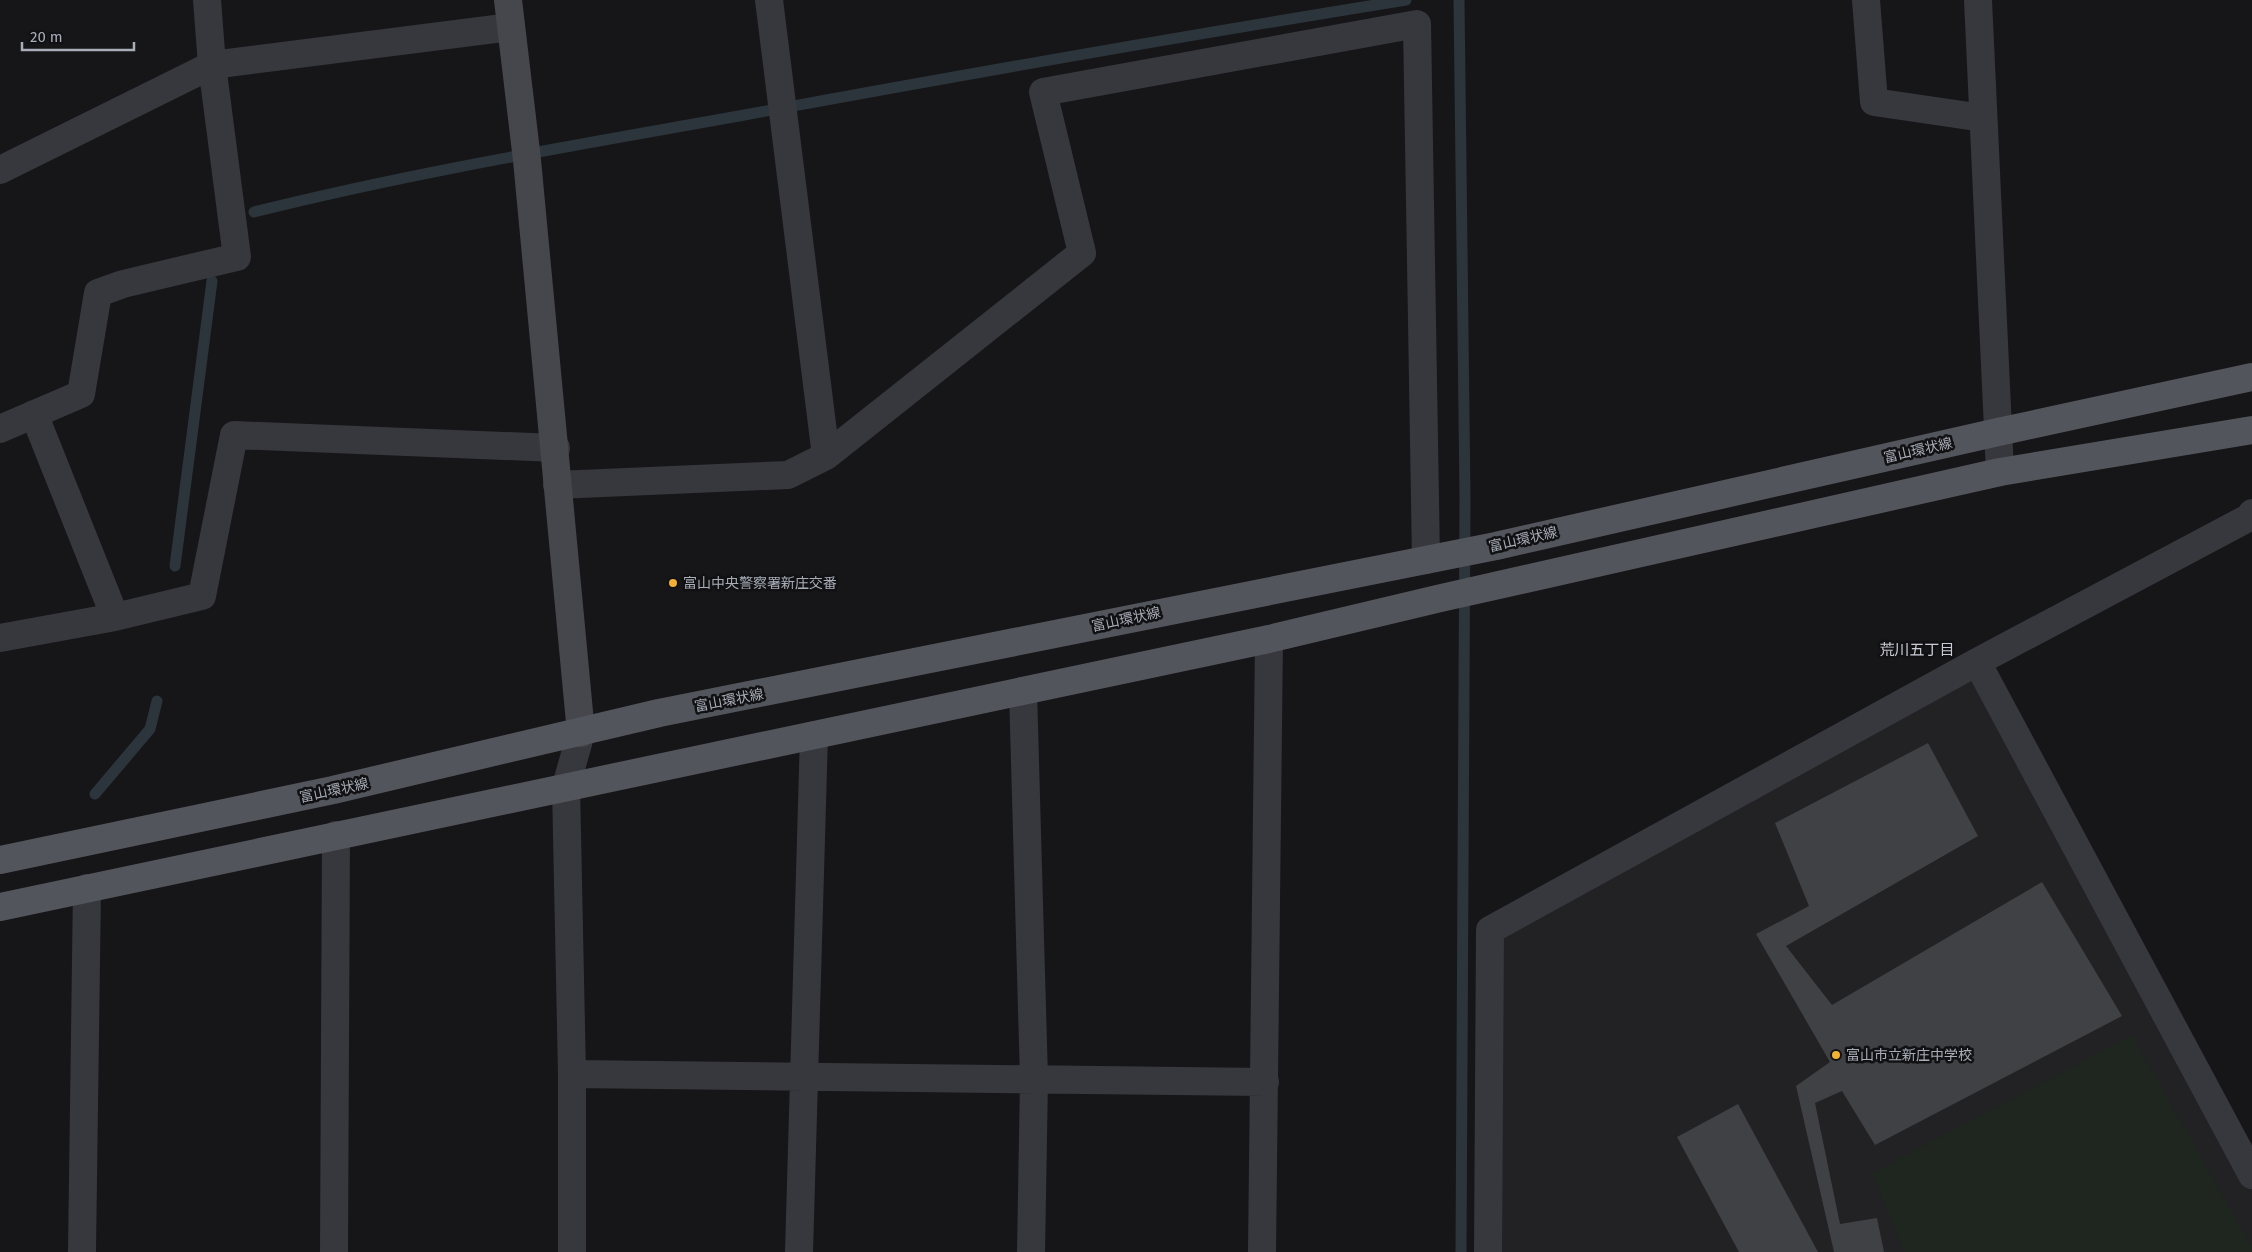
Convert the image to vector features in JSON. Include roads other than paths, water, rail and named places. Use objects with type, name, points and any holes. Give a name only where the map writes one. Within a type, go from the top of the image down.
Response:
[{"type":"main road","name":"富山環状線","points":[[0,860],[324,792],[581,733],[658,713],[1496,546],[1998,432],[2252,377]]},
{"type":"main road","points":[[0,907],[1269,639],[1441,598],[2000,472],[2252,430]]},
{"type":"street","points":[[0,429],[81,394],[98,293],[123,284],[237,257],[212,65],[207,0]]},
{"type":"street","points":[[508,0],[527,160],[556,448],[557,485],[581,733],[566,786],[572,1074],[572,1252]]},
{"type":"street","points":[[769,0],[826,456]]},
{"type":"street","points":[[1866,0],[1874,102],[1983,118]]},
{"type":"street","points":[[1978,0],[2000,472]]},
{"type":"street","points":[[557,485],[788,475],[826,456],[1082,253],[1044,92],[1417,24],[1434,559]]},
{"type":"street","points":[[0,170],[212,65],[511,28]]},
{"type":"street","points":[[34,414],[114,617]]},
{"type":"street","points":[[0,638],[114,617],[202,596],[234,435],[556,448]]},
{"type":"street","points":[[1488,1252],[1490,930],[1977,662],[2241,522],[2252,513]]},
{"type":"street","points":[[1262,1252],[1266,1082],[1269,639]]},
{"type":"street","points":[[1977,662],[2252,1175]]},
{"type":"street","points":[[1023,691],[1034,1079],[1031,1252]]},
{"type":"street","points":[[799,1252],[814,734]]},
{"type":"street","points":[[334,1252],[336,835]]},
{"type":"street","points":[[82,1252],[87,888]]},
{"type":"street","points":[[572,1074],[1266,1082]]},
{"type":"waterway","points":[[254,212],[374,184],[557,149],[1072,56],[1406,0]]},
{"type":"waterway","points":[[1459,0],[1465,498],[1461,1252]]},
{"type":"waterway","points":[[175,566],[212,281]]},
{"type":"waterway","points":[[95,794],[150,729],[157,701]]},
{"type":"place","name":"富山中央警察署新庄交番","points":[[673,583]]},
{"type":"place","name":"富山市立新庄中学校","points":[[1836,1055]]},
{"type":"district","name":"荒川五丁目","points":[[1917,650]]}]
